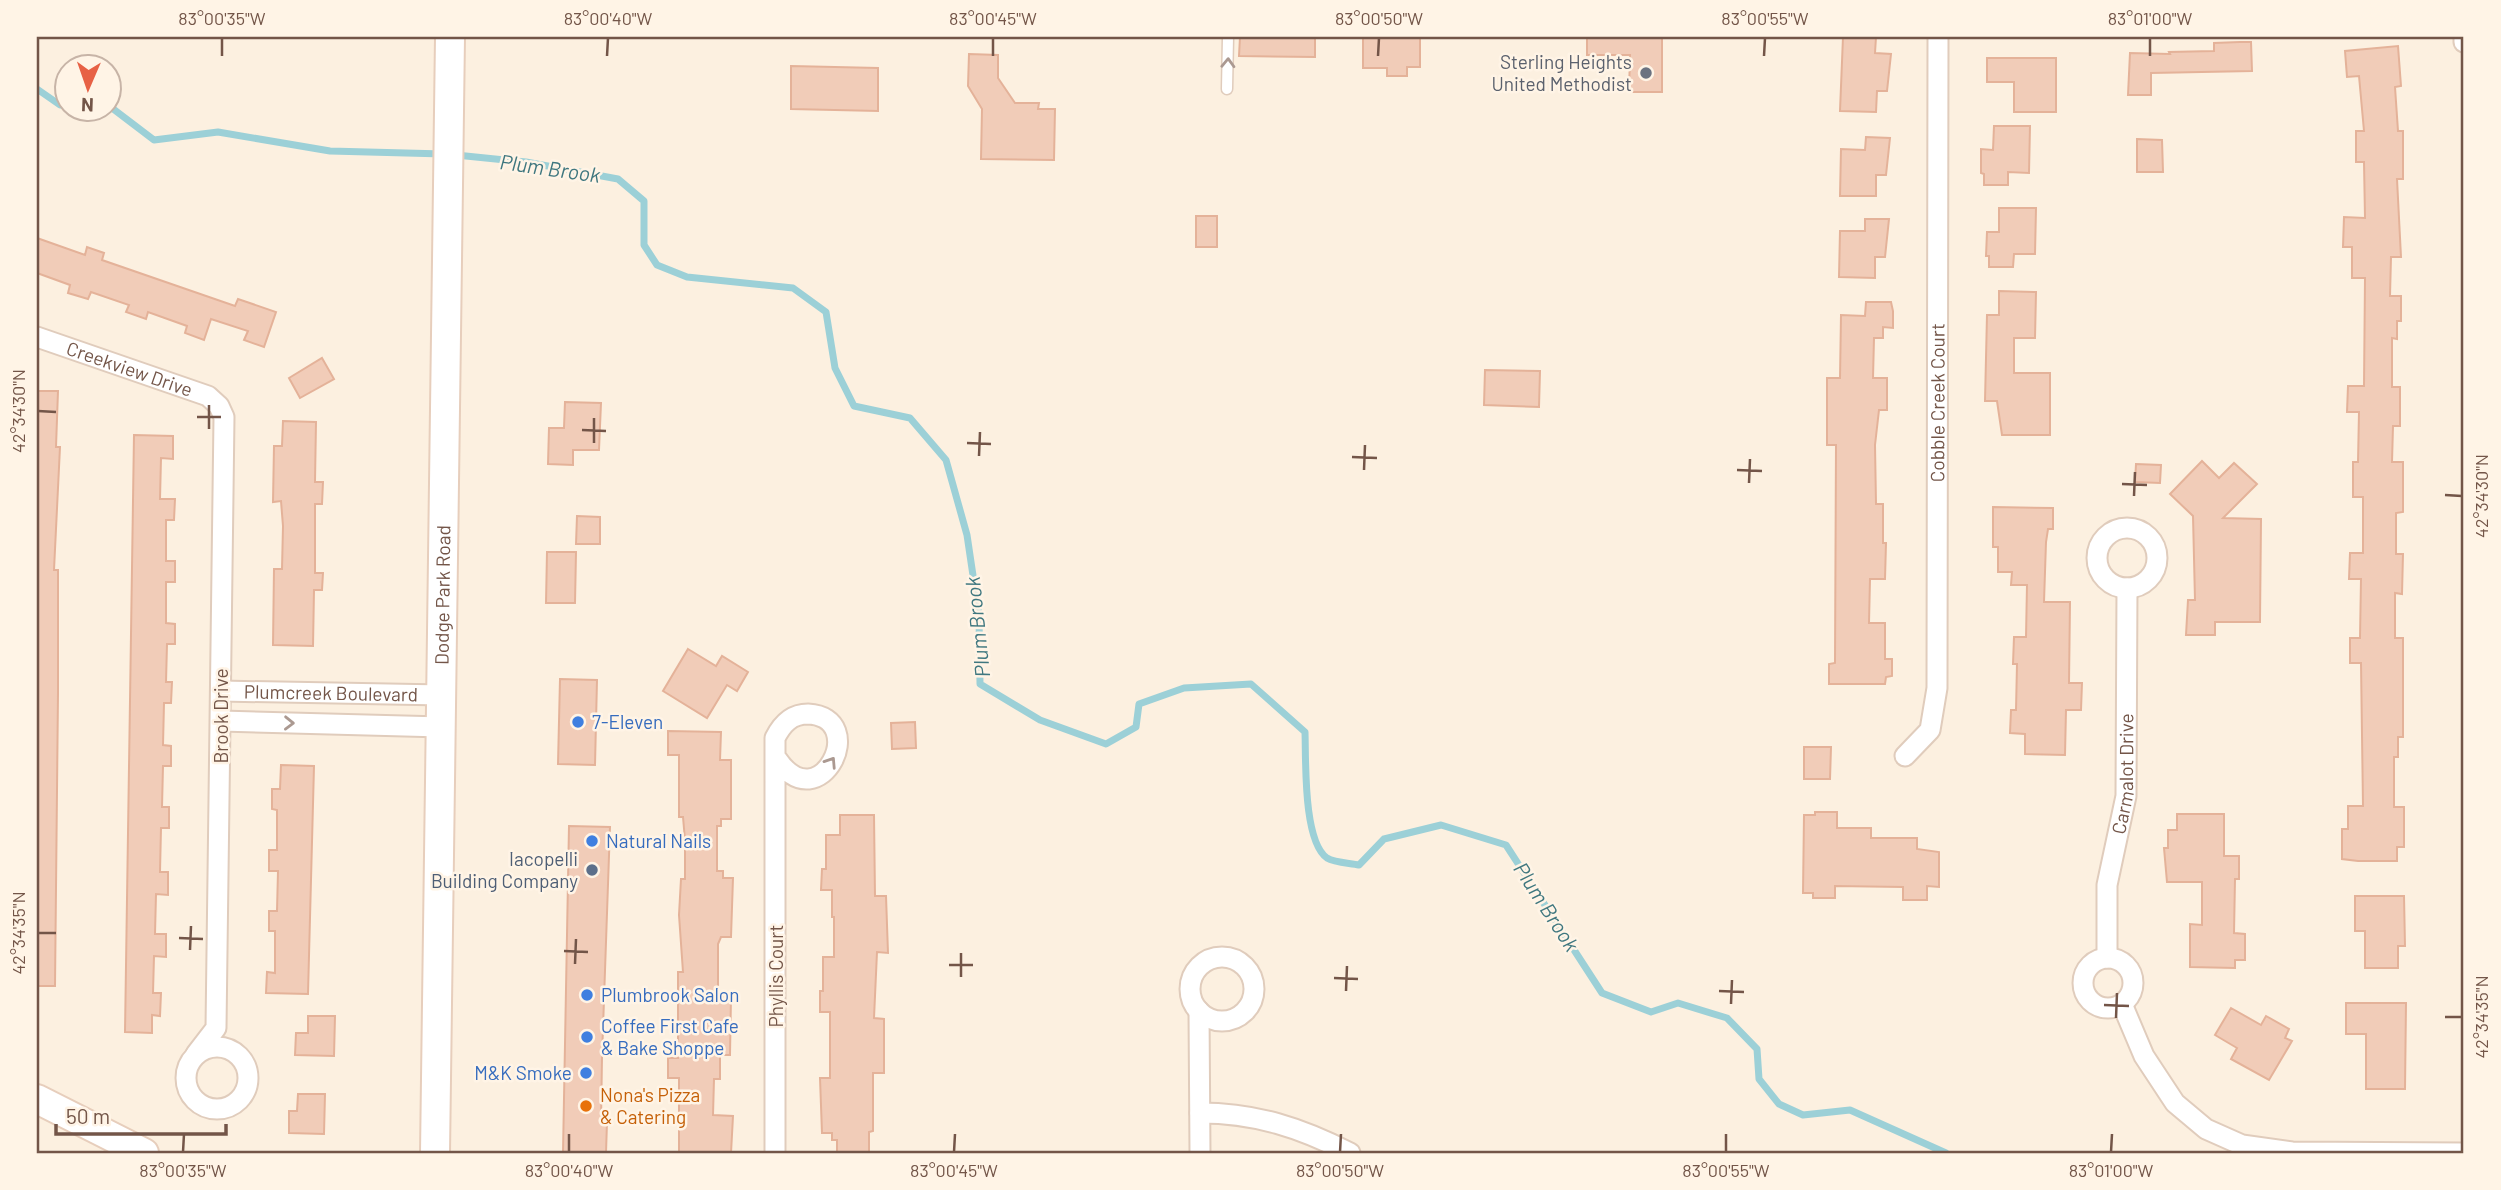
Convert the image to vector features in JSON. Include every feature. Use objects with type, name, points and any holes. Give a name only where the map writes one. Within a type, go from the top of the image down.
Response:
[{"type":"street","name":"Dodge Park Road","points":[[435,1153],[450,37]]},
{"type":"street","name":"Cobble Creek Court","points":[[1905,757],[1930,730],[1937,688],[1938,37]]},
{"type":"street","points":[[2464,37],[2464,42]]},
{"type":"street","name":"Creekview Drive","points":[[37,337],[201,394],[219,406]]},
{"type":"street","name":"Brook Drive","points":[[216,1028],[225,427],[219,406]]},
{"type":"street","name":"Carmalot Drive","points":[[2107,958],[2107,885],[2126,796],[2127,588]]},
{"type":"street","name":"Plumcreek Boulevard","points":[[221,691],[443,695]]},
{"type":"street","name":"Phyllis Court","points":[[775,1153],[775,738],[787,720],[807,714],[826,721],[838,738],[836,758],[823,774],[802,778],[788,785],[777,798]]},
{"type":"street","name":"Plumcreek Boulevard","points":[[221,721],[442,727]]},
{"type":"street","points":[[777,759],[792,775],[802,778]]},
{"type":"street","points":[[2107,958],[2122,962],[2132,975],[2132,991],[2122,1004],[2106,1008],[2091,1002],[2083,987],[2084,978],[2092,964],[2107,958]]},
{"type":"street","points":[[1200,1153],[1202,1042],[1199,1011],[1190,992],[1195,972],[1210,959],[1231,959],[1248,970],[1254,990],[1247,1009],[1202,1042]]},
{"type":"street","points":[[2122,1004],[2144,1056],[2175,1103],[2206,1129],[2242,1145],[2292,1152],[2464,1153]]},
{"type":"street","points":[[1199,1011],[1208,1018],[1229,1020]]},
{"type":"street","points":[[216,1028],[235,1052],[247,1068],[247,1088],[234,1104],[214,1109],[204,1107],[189,1092],[186,1072],[196,1054],[216,1028]]},
{"type":"street","points":[[196,1054],[215,1046],[235,1052]]},
{"type":"street","points":[[37,1099],[144,1153]]},
{"type":"street","points":[[1200,1113],[1231,1113],[1292,1126],[1350,1153]]},
{"type":"lane","points":[[1227,89],[1228,37]]},
{"type":"building","points":[[1240,37],[1315,37],[1315,57],[1239,56]]},
{"type":"building","points":[[1363,37],[1420,37],[1420,67],[1407,67],[1407,76],[1387,76],[1387,68],[1363,68]]},
{"type":"building","name":"Sterling Heights United Methodist","points":[[1587,37],[1662,37],[1662,92],[1629,92],[1630,55],[1587,55]]},
{"type":"building","points":[[1843,37],[1876,37],[1875,53],[1891,54],[1887,91],[1877,91],[1876,112],[1840,111]]},
{"type":"building","points":[[2251,42],[2252,71],[2151,73],[2151,95],[2128,95],[2130,53],[2214,51],[2214,43]]},
{"type":"building","points":[[2398,46],[2401,86],[2395,87],[2398,131],[2403,131],[2403,179],[2397,179],[2401,257],[2391,257],[2390,296],[2401,296],[2401,321],[2397,321],[2397,339],[2392,338],[2392,387],[2400,387],[2400,426],[2393,426],[2392,462],[2403,462],[2403,512],[2396,513],[2396,554],[2403,554],[2402,594],[2395,593],[2395,638],[2403,638],[2403,737],[2398,737],[2398,757],[2394,757],[2394,807],[2404,807],[2404,847],[2397,847],[2397,861],[2358,861],[2342,859],[2342,829],[2348,829],[2348,806],[2363,806],[2361,663],[2350,663],[2350,638],[2360,638],[2361,579],[2349,579],[2350,553],[2363,553],[2363,497],[2353,497],[2353,462],[2358,462],[2359,412],[2347,412],[2348,386],[2364,386],[2365,278],[2352,278],[2352,247],[2343,247],[2344,217],[2365,218],[2364,162],[2356,162],[2356,131],[2364,131],[2359,76],[2347,77],[2345,51]]},
{"type":"building","points":[[969,54],[998,55],[998,78],[1015,103],[1039,103],[1038,109],[1055,109],[1054,160],[981,159],[982,109],[968,86]]},
{"type":"building","points":[[1987,58],[2056,58],[2056,112],[2014,112],[2014,82],[1987,82]]},
{"type":"building","points":[[791,66],[878,68],[878,111],[791,109]]},
{"type":"building","points":[[1994,126],[2030,126],[2029,173],[2008,172],[2008,185],[1984,185],[1984,174],[1981,173],[1981,149],[1993,150]]},
{"type":"building","points":[[1866,137],[1890,138],[1886,175],[1876,175],[1876,196],[1840,196],[1841,149],[1865,150]]},
{"type":"building","points":[[2137,139],[2162,140],[2163,172],[2137,172]]},
{"type":"building","points":[[1999,208],[2036,208],[2035,254],[2014,254],[2013,267],[1989,267],[1989,256],[1986,256],[1987,232],[1999,232]]},
{"type":"building","points":[[1196,216],[1217,216],[1217,247],[1196,247]]},
{"type":"building","points":[[1865,219],[1889,219],[1885,257],[1875,257],[1875,278],[1839,277],[1840,231],[1865,231]]},
{"type":"building","points":[[37,238],[85,255],[87,247],[104,253],[102,260],[235,306],[238,299],[276,312],[264,347],[244,340],[248,331],[211,319],[204,340],[185,333],[187,326],[148,312],[146,319],[126,312],[129,305],[91,292],[88,299],[68,293],[70,285],[37,273]]},
{"type":"building","points":[[1999,291],[2036,292],[2035,338],[2014,338],[2014,373],[2050,373],[2050,435],[2002,435],[1997,401],[1985,401],[1987,315],[1999,315]]},
{"type":"building","points":[[1866,302],[1891,302],[1893,311],[1893,328],[1883,327],[1883,338],[1874,338],[1873,378],[1887,378],[1887,410],[1879,410],[1875,445],[1876,504],[1883,504],[1883,543],[1886,543],[1885,579],[1870,579],[1869,623],[1885,623],[1885,659],[1892,659],[1892,676],[1886,677],[1885,684],[1829,684],[1829,664],[1835,663],[1836,445],[1827,445],[1827,378],[1840,378],[1841,315],[1865,316]]},
{"type":"building","points":[[322,358],[334,379],[300,398],[289,378]]},
{"type":"building","points":[[1485,370],[1540,371],[1539,407],[1484,405]]},
{"type":"building","points":[[37,391],[58,391],[56,447],[60,447],[54,570],[58,570],[55,986],[37,986]]},
{"type":"building","points":[[565,402],[601,403],[599,450],[573,450],[573,465],[548,464],[549,428],[564,428]]},
{"type":"building","points":[[283,421],[316,422],[315,482],[323,482],[322,504],[315,504],[315,573],[323,573],[322,590],[314,590],[313,646],[273,645],[274,569],[282,569],[283,526],[281,501],[273,502],[274,446],[282,446]]},
{"type":"building","points":[[134,435],[173,436],[173,459],[161,458],[160,499],[175,499],[174,520],[166,520],[166,561],[175,561],[175,582],[166,582],[166,623],[175,624],[175,644],[167,644],[166,682],[172,682],[171,703],[164,703],[163,745],[171,746],[171,766],[163,766],[162,807],[169,807],[169,828],[161,828],[160,872],[168,872],[168,895],[156,894],[155,934],[166,934],[166,957],[154,956],[153,993],[161,993],[160,1016],[152,1015],[152,1033],[125,1032]]},
{"type":"building","points":[[2202,461],[2219,478],[2234,463],[2257,484],[2223,518],[2261,519],[2260,622],[2215,622],[2215,635],[2186,635],[2188,600],[2195,600],[2193,516],[2170,494]]},
{"type":"building","points":[[2136,464],[2161,465],[2160,483],[2135,482]]},
{"type":"building","points":[[1993,507],[2053,508],[2053,529],[2048,529],[2046,542],[2044,602],[2070,602],[2069,683],[2082,683],[2081,710],[2066,710],[2065,755],[2025,754],[2025,734],[2010,733],[2011,710],[2016,710],[2017,664],[2013,664],[2014,637],[2026,637],[2027,585],[2011,585],[2012,572],[1998,572],[1998,547],[1993,547]]},
{"type":"building","points":[[577,516],[600,517],[600,544],[576,544]]},
{"type":"building","points":[[547,552],[576,552],[575,603],[546,603]]},
{"type":"building","points":[[688,649],[716,666],[722,656],[748,672],[737,691],[727,685],[707,718],[663,691]]},
{"type":"building","name":"7-Eleven","points":[[560,679],[597,680],[595,765],[558,764]]},
{"type":"building","points":[[915,722],[916,748],[892,749],[891,723]]},
{"type":"building","points":[[668,731],[721,732],[720,760],[731,760],[731,819],[721,819],[721,826],[717,826],[717,871],[723,871],[723,878],[733,878],[731,937],[721,937],[718,944],[718,997],[731,997],[730,1055],[720,1055],[720,1079],[714,1079],[713,1115],[733,1116],[731,1153],[679,1153],[679,1078],[668,1078],[668,1058],[678,1058],[678,972],[683,972],[679,915],[681,879],[685,879],[685,840],[683,817],[679,817],[679,755],[668,755]]},
{"type":"building","points":[[1804,747],[1831,747],[1830,779],[1804,779]]},
{"type":"building","points":[[281,765],[314,766],[308,994],[266,993],[267,972],[275,973],[275,931],[269,931],[269,911],[277,911],[278,871],[269,871],[269,850],[277,850],[277,810],[272,809],[272,789],[280,789]]},
{"type":"building","points":[[1815,812],[1837,812],[1837,828],[1871,828],[1871,838],[1917,838],[1917,849],[1939,852],[1939,887],[1927,886],[1927,900],[1903,900],[1903,887],[1835,886],[1835,898],[1813,898],[1813,893],[1803,893],[1804,815],[1815,815]]},
{"type":"building","points":[[2177,814],[2224,814],[2224,856],[2239,856],[2239,879],[2235,879],[2234,933],[2245,934],[2245,960],[2235,960],[2235,968],[2190,967],[2190,924],[2202,925],[2202,882],[2167,882],[2164,848],[2168,848],[2168,830],[2177,830]]},
{"type":"building","points":[[840,815],[874,815],[875,896],[886,896],[888,953],[877,952],[874,1018],[884,1019],[884,1073],[873,1073],[873,1131],[869,1132],[869,1153],[837,1153],[837,1140],[832,1140],[832,1133],[822,1133],[820,1078],[830,1078],[830,1012],[820,1012],[820,991],[823,991],[823,957],[834,957],[834,917],[832,890],[821,890],[822,869],[826,869],[826,835],[840,835]]},
{"type":"building","points":[[569,826],[610,827],[601,1122],[607,1122],[606,1153],[563,1153]]},
{"type":"building","points":[[2355,896],[2404,896],[2405,946],[2398,946],[2398,968],[2365,968],[2365,931],[2355,931]]},
{"type":"building","points":[[2346,1003],[2406,1003],[2405,1089],[2366,1089],[2366,1034],[2346,1034]]},
{"type":"building","points":[[2231,1008],[2261,1025],[2266,1016],[2289,1029],[2285,1038],[2292,1041],[2269,1080],[2231,1059],[2237,1048],[2215,1035]]},
{"type":"building","points":[[308,1016],[335,1016],[334,1056],[295,1055],[296,1033],[308,1033]]},
{"type":"building","points":[[298,1094],[325,1094],[324,1134],[289,1133],[289,1111],[297,1111]]},
{"type":"waterway","name":"Plum Brook","points":[[37,89],[52,99]]},
{"type":"waterway","name":"Plum Brook","points":[[122,116],[154,140],[218,132],[330,151],[444,154]]},
{"type":"waterway","name":"Plum Brook","points":[[456,155],[526,162],[618,179],[644,201],[644,245],[657,265],[687,277],[793,288],[826,312],[835,368],[854,406],[910,418],[946,460],[967,535],[979,616],[980,684],[1040,720],[1106,744],[1136,727],[1139,704],[1184,688],[1251,684],[1305,732],[1310,818],[1319,849],[1327,858],[1359,865],[1384,839],[1441,825],[1506,845],[1602,993],[1651,1012],[1678,1003],[1727,1018],[1757,1049],[1759,1079],[1779,1104],[1803,1115],[1850,1110],[1946,1153]]},
{"type":"place","name":"Sterling Heights United Methodist","points":[[1646,73]]},
{"type":"place","name":"7-Eleven","points":[[578,722]]},
{"type":"place","name":"Natural Nails","points":[[592,841]]},
{"type":"place","name":"Iacopelli Building Company","points":[[592,870]]},
{"type":"place","name":"Plumbrook Salon","points":[[587,995]]},
{"type":"place","name":"Coffee First Cafe & Bake Shoppe","points":[[587,1037]]},
{"type":"place","name":"M&K Smoke","points":[[586,1073]]},
{"type":"place","name":"Nona's Pizza & Catering","points":[[586,1106]]}]
